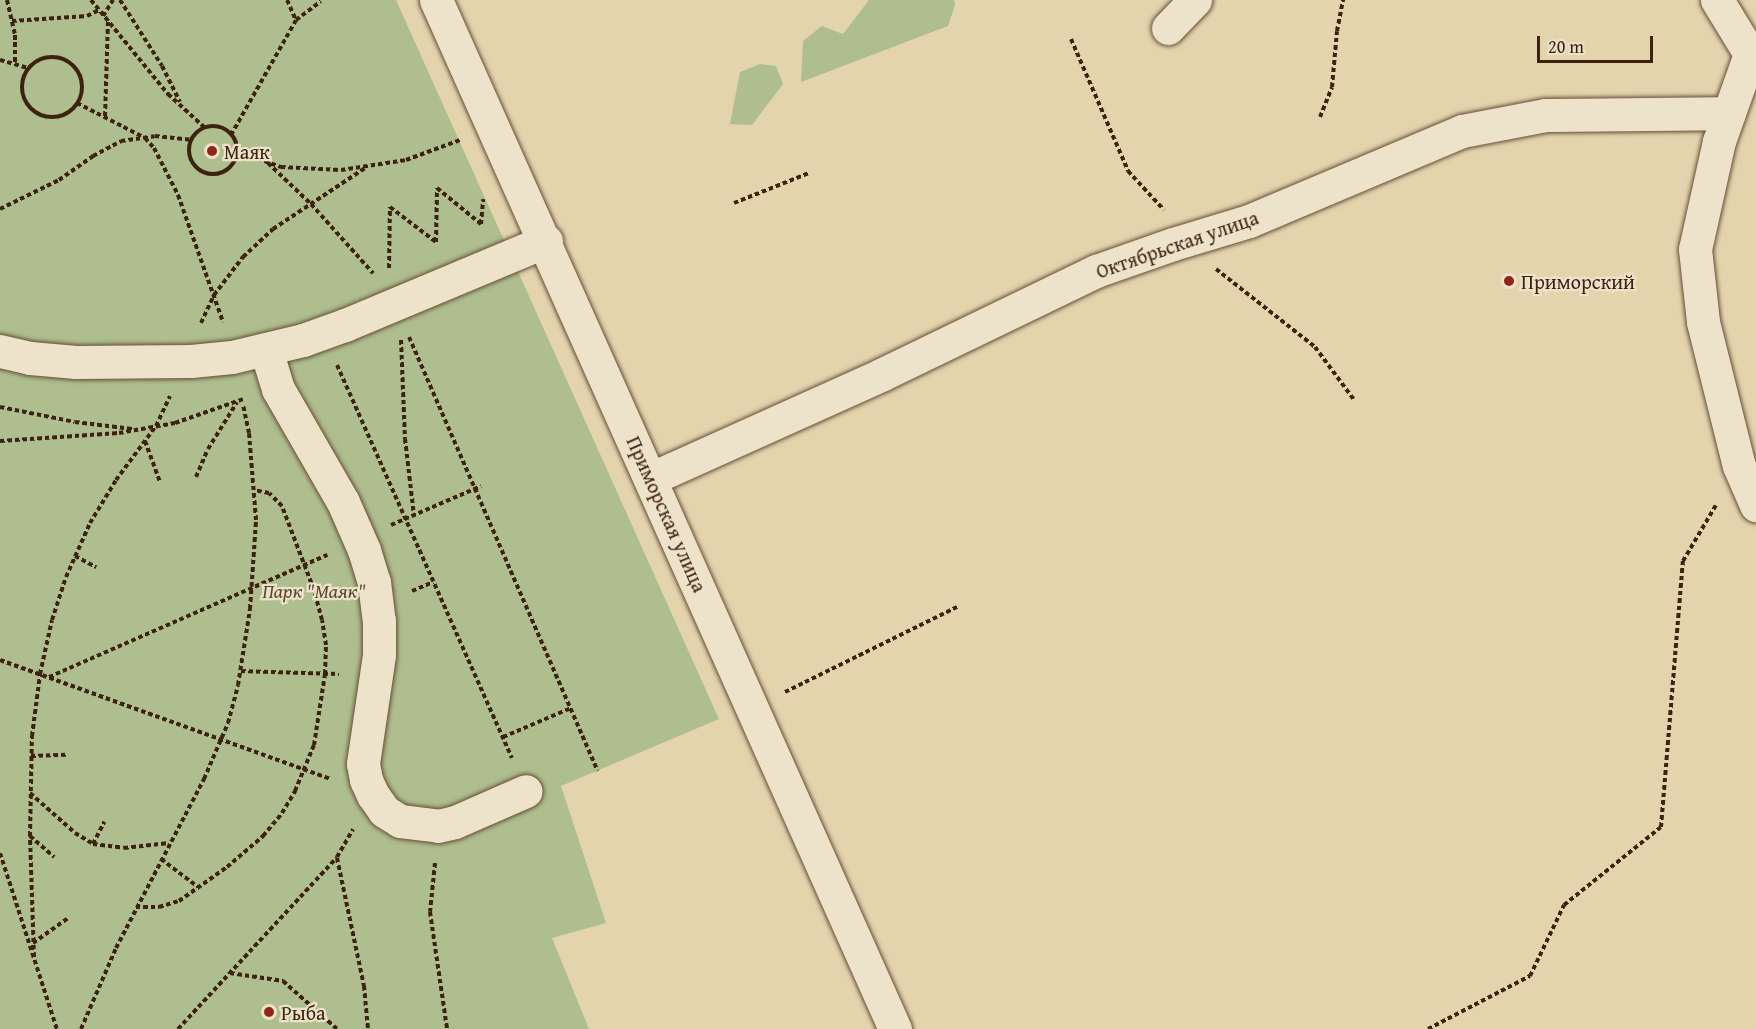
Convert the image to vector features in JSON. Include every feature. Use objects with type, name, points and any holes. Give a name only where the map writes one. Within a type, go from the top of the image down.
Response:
[{"type":"street","name":"Приморская улица","points":[[436,0],[652,478],[895,1029]]},
{"type":"street","points":[[1168,28],[1195,0]]},
{"type":"street","points":[[1717,0],[1753,52],[1719,141],[1695,249],[1702,322],[1747,465],[1756,505]]},
{"type":"street","name":"Октябрьская улица","points":[[652,478],[883,374],[1096,271],[1182,241],[1249,221],[1462,131],[1545,115],[1729,113]]},
{"type":"street","points":[[0,351],[30,358],[53,360],[135,362],[226,358],[266,350],[345,325],[546,241]]},
{"type":"street","points":[[266,350],[278,389],[338,493],[364,550],[374,582],[379,613],[377,676],[363,764],[366,780],[373,795],[384,811],[400,821],[438,826],[455,822],[526,791]]},
{"type":"path","points":[[7,0],[15,35],[15,64]]},
{"type":"path","points":[[91,0],[181,105],[205,128]]},
{"type":"path","points":[[103,15],[112,0]]},
{"type":"path","points":[[120,0],[162,66],[181,105]]},
{"type":"path","points":[[287,0],[296,20]]},
{"type":"path","points":[[1320,117],[1332,87],[1337,31],[1343,0]]},
{"type":"path","points":[[231,135],[296,20],[321,1]]},
{"type":"path","points":[[12,21],[87,16],[99,10]]},
{"type":"path","points":[[105,116],[108,21]]},
{"type":"path","points":[[1071,39],[1128,171],[1166,213],[1182,241],[1315,347],[1355,401]]},
{"type":"path","points":[[50,57],[70,62],[81,78],[82,88],[77,103],[68,113],[59,117],[49,118],[31,110],[22,92],[22,82],[28,68],[40,59],[50,57]]},
{"type":"path","points":[[0,60],[28,68]]},
{"type":"path","points":[[77,103],[145,138],[165,166],[225,328]]},
{"type":"path","points":[[217,127],[231,135],[236,150],[231,165],[225,171],[210,174],[196,168],[189,154],[191,140],[205,128],[217,127]]},
{"type":"path","points":[[236,150],[268,163],[304,170],[364,168],[406,159],[466,137]]},
{"type":"path","points":[[0,209],[59,180],[93,156],[121,141],[145,138],[191,140]]},
{"type":"path","points":[[268,163],[311,204],[380,281]]},
{"type":"path","points":[[200,327],[214,295],[243,257],[273,229],[364,168]]},
{"type":"path","points":[[734,203],[809,173]]},
{"type":"path","points":[[389,277],[390,207],[436,242],[437,188],[481,224],[483,193]]},
{"type":"path","points":[[401,332],[405,439],[414,516]]},
{"type":"path","points":[[406,334],[598,771]]},
{"type":"path","points":[[334,359],[526,791]]},
{"type":"path","points":[[81,1029],[136,906],[204,779],[228,723],[241,671],[252,588],[256,520],[249,433],[240,400],[240,389]]},
{"type":"path","points":[[34,957],[30,793],[40,674],[52,620],[75,556],[90,523],[156,426],[172,390]]},
{"type":"path","points":[[0,441],[68,438],[156,426],[205,415],[251,396]]},
{"type":"path","points":[[196,477],[208,449],[240,400]]},
{"type":"path","points":[[0,407],[75,422],[137,429]]},
{"type":"path","points":[[145,441],[160,482]]},
{"type":"path","points":[[1428,1029],[1530,976],[1564,905],[1661,827],[1683,561],[1747,465]]},
{"type":"path","points":[[388,527],[481,486]]},
{"type":"path","points":[[136,906],[159,906],[179,901],[227,867],[263,836],[282,813],[306,770],[321,716],[326,645],[322,620],[305,564],[277,498],[269,492],[254,490]]},
{"type":"path","points":[[49,677],[332,553]]},
{"type":"path","points":[[75,556],[96,567]]},
{"type":"path","points":[[795,687],[959,606]]},
{"type":"path","points":[[0,660],[373,795],[337,857],[178,1029]]},
{"type":"path","points":[[241,671],[377,676]]},
{"type":"path","points":[[502,737],[571,708]]},
{"type":"path","points":[[32,756],[66,755]]},
{"type":"path","points":[[30,793],[75,833],[93,843],[124,848],[170,843]]},
{"type":"path","points":[[93,843],[104,822]]},
{"type":"path","points":[[438,826],[430,912],[447,1029]]},
{"type":"path","points":[[30,836],[54,857]]},
{"type":"path","points":[[0,853],[57,1029]]},
{"type":"path","points":[[337,857],[364,986],[368,1029]]},
{"type":"path","points":[[161,859],[198,887]]},
{"type":"path","points":[[33,942],[68,918]]},
{"type":"path","points":[[230,973],[283,981],[337,1029]]},
{"type":"green space","name":"Парк \"Маяк\"","points":[[0,0],[396,0],[719,719],[561,786],[606,923],[552,938],[589,1029],[0,1029]]},
{"type":"green space","points":[[869,0],[954,0],[955,5],[948,26],[801,82],[803,41],[822,26],[843,34]]},
{"type":"green space","points":[[760,64],[776,66],[783,84],[752,125],[730,124],[740,72]]},
{"type":"place","name":"Маяк","points":[[212,151]]},
{"type":"place","name":"Приморский","points":[[1509,281]]},
{"type":"place","name":"Рыба","points":[[269,1012]]}]
